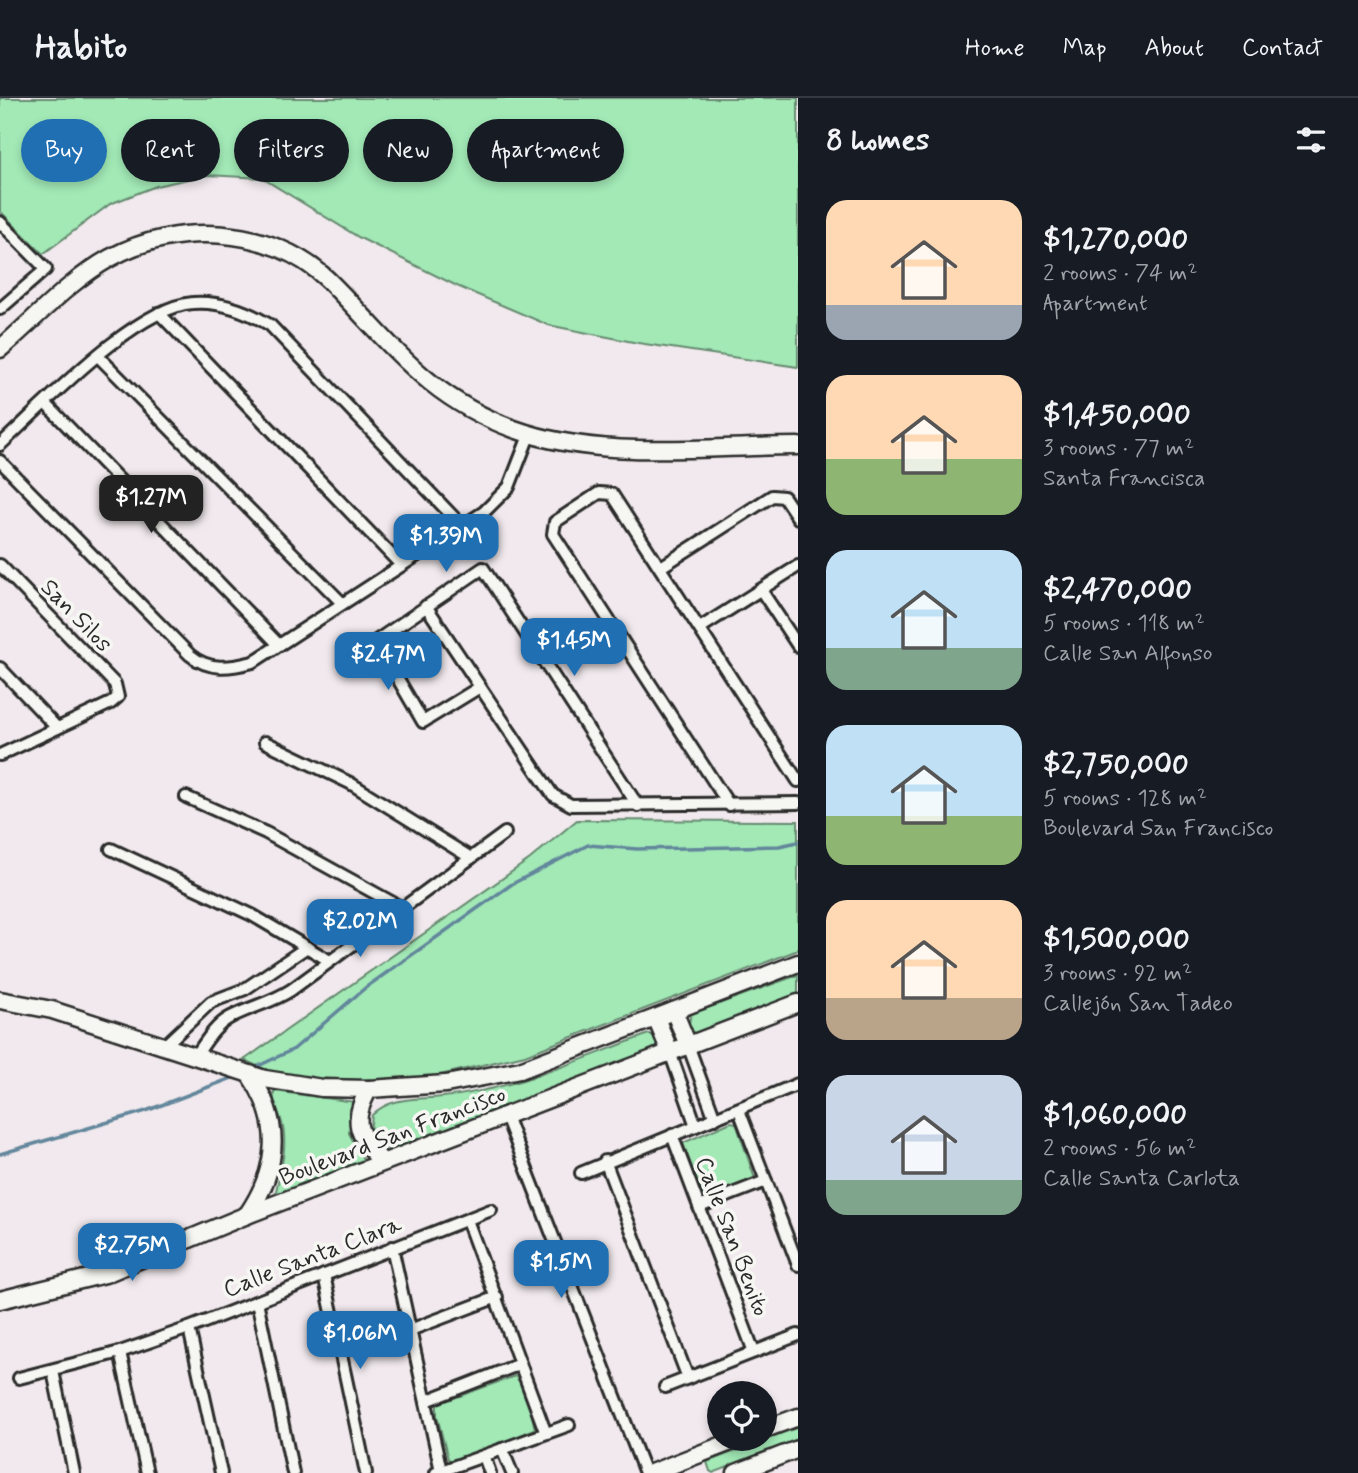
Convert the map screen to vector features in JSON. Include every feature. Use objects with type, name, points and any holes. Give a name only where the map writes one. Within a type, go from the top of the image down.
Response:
[{"type":"street","points":[[0,222],[46,270],[0,309]]},
{"type":"street","points":[[0,349],[85,275],[111,258],[163,238],[191,234],[237,237],[291,253],[312,266],[388,346],[428,382],[478,413],[530,433],[617,447],[798,446]]},
{"type":"street","points":[[0,445],[99,356],[159,313],[192,303],[223,306],[240,309],[270,325],[462,526]]},
{"type":"street","points":[[159,313],[400,564]]},
{"type":"street","points":[[99,356],[342,603]]},
{"type":"street","points":[[45,404],[279,645]]},
{"type":"street","points":[[0,461],[201,665],[234,667],[253,662],[501,498],[516,471],[530,433]]},
{"type":"street","points":[[729,805],[553,534],[555,522],[599,493],[612,494],[798,781]]},
{"type":"street","points":[[661,566],[772,496],[784,497],[798,518]]},
{"type":"street","name":"San Silos","points":[[0,565],[115,684],[118,697],[57,728]]},
{"type":"street","points":[[700,628],[798,566]]},
{"type":"street","points":[[480,687],[423,722],[376,641],[483,568],[638,806]]},
{"type":"street","points":[[761,590],[798,646]]},
{"type":"street","points":[[426,606],[553,795],[570,805],[798,803]]},
{"type":"street","points":[[0,668],[57,728],[0,755]]},
{"type":"street","points":[[265,742],[349,783],[471,858]]},
{"type":"street","points":[[186,797],[266,833],[402,908]]},
{"type":"street","points":[[195,1057],[216,1028],[230,1017],[265,1005],[505,833]]},
{"type":"street","points":[[111,849],[252,915],[330,961]]},
{"type":"street","points":[[163,1047],[211,1002],[252,985],[307,947]]},
{"type":"street","name":"Boulevard San Francisco","points":[[0,1000],[52,1010],[257,1077],[322,1088],[369,1089],[446,1084],[508,1074],[798,963]]},
{"type":"street","points":[[252,985],[265,1005]]},
{"type":"street","name":"Boulevard San Francisco","points":[[0,1300],[105,1274],[382,1162],[798,1003]]},
{"type":"street","points":[[674,1011],[715,1119]]},
{"type":"street","points":[[656,1018],[696,1126]]},
{"type":"street","points":[[247,1215],[269,1177],[273,1153],[268,1112],[257,1077]]},
{"type":"street","points":[[581,1173],[798,1084]]},
{"type":"street","points":[[369,1089],[359,1105],[357,1118],[365,1142],[382,1162]]},
{"type":"street","points":[[739,1110],[798,1265]]},
{"type":"street","points":[[506,1116],[645,1473]]},
{"type":"street","name":"Calle San Benito","points":[[672,1135],[754,1352]]},
{"type":"street","points":[[605,1161],[688,1378]]},
{"type":"street","points":[[699,1207],[766,1181]]},
{"type":"street","name":"Calle Santa Clara","points":[[19,1378],[120,1352],[189,1328],[491,1210]]},
{"type":"street","points":[[467,1220],[545,1431]]},
{"type":"street","points":[[392,1247],[439,1472],[545,1431],[569,1425]]},
{"type":"street","points":[[324,1275],[366,1473]]},
{"type":"street","points":[[410,1330],[497,1297]]},
{"type":"street","points":[[257,1301],[293,1473]]},
{"type":"street","points":[[189,1328],[221,1473]]},
{"type":"street","points":[[665,1387],[798,1335]]},
{"type":"street","points":[[120,1352],[146,1473]]},
{"type":"street","points":[[426,1401],[520,1364]]},
{"type":"street","points":[[53,1371],[74,1473]]},
{"type":"street","points":[[777,1425],[798,1417]]},
{"type":"street","points":[[502,1449],[512,1473]]},
{"type":"street","points":[[736,1473],[798,1449]]},
{"type":"street","points":[[651,1473],[692,1466],[718,1451]]},
{"type":"street","points":[[484,1456],[490,1473]]},
{"type":"green space","points":[[0,98],[798,98],[798,367],[638,343],[548,325],[457,286],[360,238],[269,182],[349,182],[349,119],[234,119],[234,176],[220,176],[220,119],[121,119],[121,182],[175,182],[156,186],[110,204],[43,254],[0,211]]},
{"type":"green space","points":[[577,820],[798,821],[798,950],[525,1055],[423,1079],[325,1081],[266,1070],[244,1060],[530,859]]},
{"type":"green space","points":[[798,975],[798,996],[697,1036],[688,1027],[691,1014]]},
{"type":"green space","points":[[649,1034],[660,1037],[656,1047],[625,1062],[396,1150],[379,1147],[370,1132],[372,1115],[396,1102],[496,1088],[548,1072]]},
{"type":"green space","points":[[274,1091],[355,1102],[349,1133],[365,1163],[279,1194],[276,1191],[283,1157],[284,1131],[274,1100]]},
{"type":"green space","points":[[731,1122],[736,1123],[755,1179],[710,1198],[702,1195],[683,1143]]},
{"type":"green space","points":[[515,1376],[526,1390],[535,1429],[454,1462],[448,1459],[437,1416],[437,1404]]},
{"type":"green space","points":[[798,1427],[798,1440],[777,1448],[777,1435]]},
{"type":"green space","points":[[736,1451],[770,1451],[713,1473],[707,1462]]},
{"type":"waterway","points":[[250,1070],[294,1049],[365,988],[512,884],[588,845],[637,849],[779,846],[798,842]]},
{"type":"waterway","points":[[0,1154],[146,1111],[237,1076]]}]
